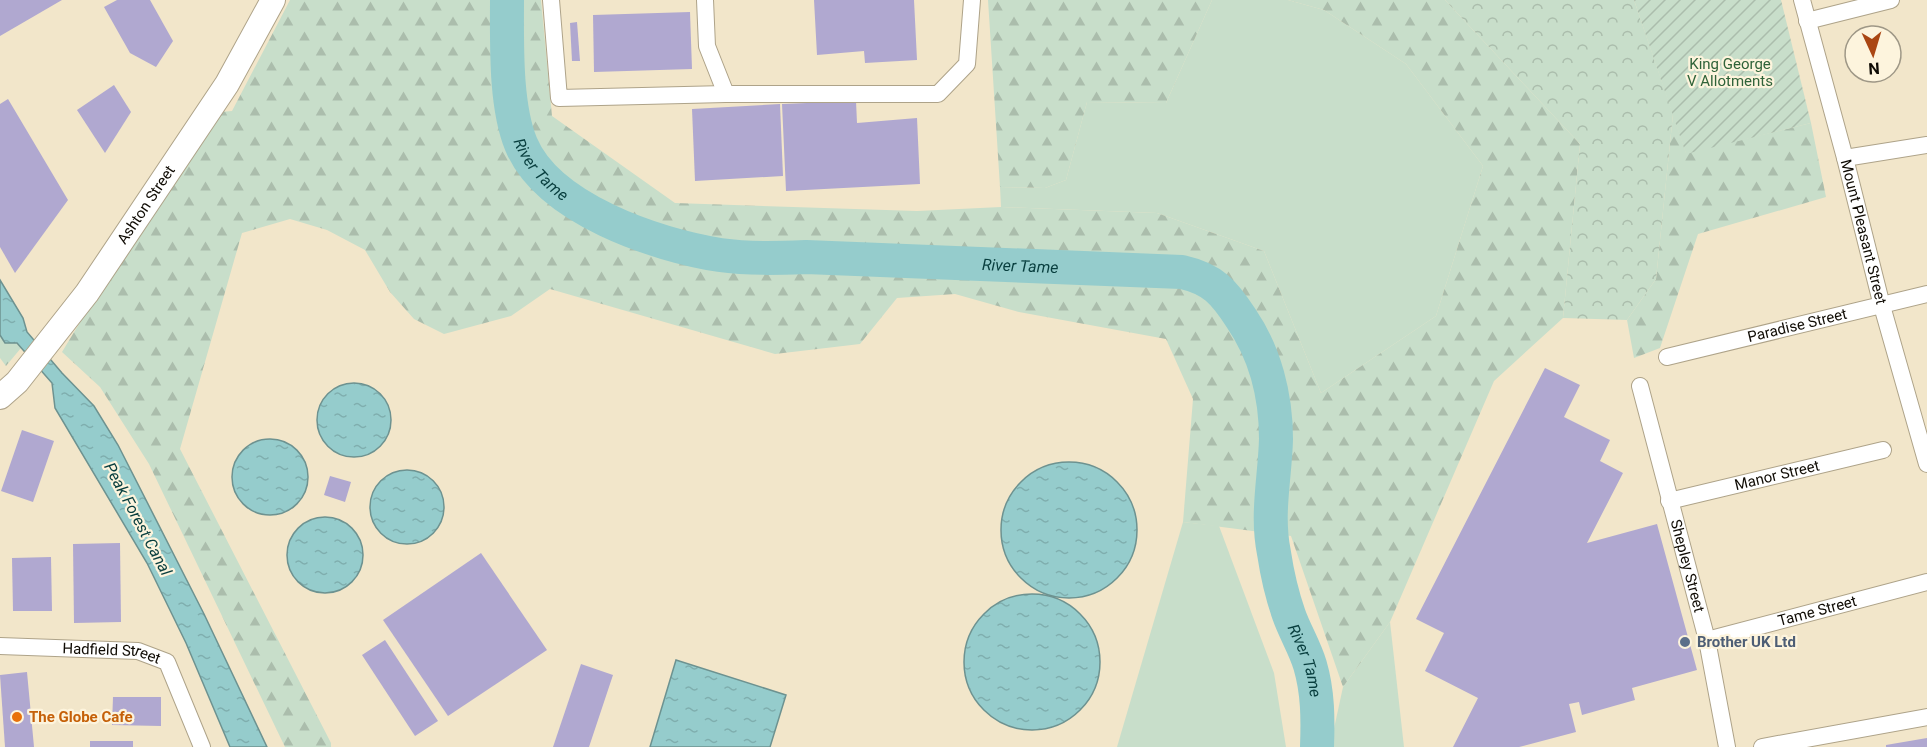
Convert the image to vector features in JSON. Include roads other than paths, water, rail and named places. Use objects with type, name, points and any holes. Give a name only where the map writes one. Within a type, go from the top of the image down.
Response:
[{"type":"main road","name":"Ashton Street","points":[[8,390],[87,293],[227,84],[273,0]]},
{"type":"street","points":[[551,0],[559,98],[726,94],[938,94],[967,64],[972,0]]},
{"type":"street","points":[[705,0],[707,46],[726,94]]},
{"type":"street","name":"Mount Pleasant Street","points":[[1802,0],[1882,306],[1927,464]]},
{"type":"street","points":[[1807,21],[1884,1]]},
{"type":"street","points":[[1845,158],[1927,145]]},
{"type":"street","name":"Paradise Street","points":[[1667,357],[1927,294]]},
{"type":"street","name":"Shepley Street","points":[[1640,386],[1707,639],[1727,747]]},
{"type":"street","name":"Manor Street","points":[[1669,501],[1884,450]]},
{"type":"street","name":"Tame Street","points":[[1707,639],[1927,582]]},
{"type":"street","name":"Hadfield Street","points":[[0,646],[138,651],[167,662],[202,747]]},
{"type":"street","points":[[1762,747],[1927,717]]},
{"type":"water","name":"Peak Forest Canal","points":[[0,280],[23,318],[27,332],[94,406],[118,445],[204,614],[267,747],[230,747],[186,643],[147,563],[55,408],[52,383],[17,343],[5,343],[0,335]]},
{"type":"water","points":[[361,383],[381,393],[389,406],[391,420],[389,434],[381,447],[368,455],[347,457],[327,447],[319,434],[317,413],[327,393],[340,385]]},
{"type":"water","points":[[270,439],[284,442],[297,450],[305,463],[308,477],[305,491],[297,504],[284,512],[270,515],[256,512],[243,504],[235,491],[232,477],[235,463],[243,450],[256,442]]},
{"type":"water","points":[[1069,462],[1095,468],[1117,482],[1131,504],[1137,530],[1131,556],[1117,578],[1095,592],[1069,598],[1043,592],[1021,578],[1007,556],[1001,530],[1007,504],[1021,482],[1043,468]]},
{"type":"water","points":[[407,470],[428,476],[438,486],[444,507],[438,528],[428,538],[407,544],[386,538],[376,528],[370,507],[376,486],[386,476]]},
{"type":"water","points":[[325,517],[339,520],[352,528],[360,541],[363,555],[360,569],[352,582],[339,590],[325,593],[311,590],[298,582],[290,569],[287,555],[290,541],[298,528],[311,520]]},
{"type":"water","points":[[1032,594],[1058,600],[1080,614],[1094,636],[1100,662],[1094,688],[1080,710],[1058,724],[1032,730],[1006,724],[984,710],[970,688],[964,662],[970,636],[984,614],[1006,600]]},
{"type":"water","points":[[676,660],[786,695],[770,747],[650,747]]},
{"type":"waterway","name":"River Tame","points":[[507,0],[510,93],[512,111],[521,144],[535,167],[554,187],[579,205],[636,233],[666,243],[720,255],[1182,272],[1202,278],[1217,288],[1229,301],[1249,331],[1268,376],[1274,407],[1276,439],[1271,510],[1272,539],[1284,600],[1313,675],[1317,706],[1317,747]]},
{"type":"place","name":"Brother UK Ltd","points":[[1685,642]]},
{"type":"place","name":"The Globe Cafe","points":[[17,717]]},
{"type":"park label","name":"King George V Allotments","points":[[1730,72]]}]
